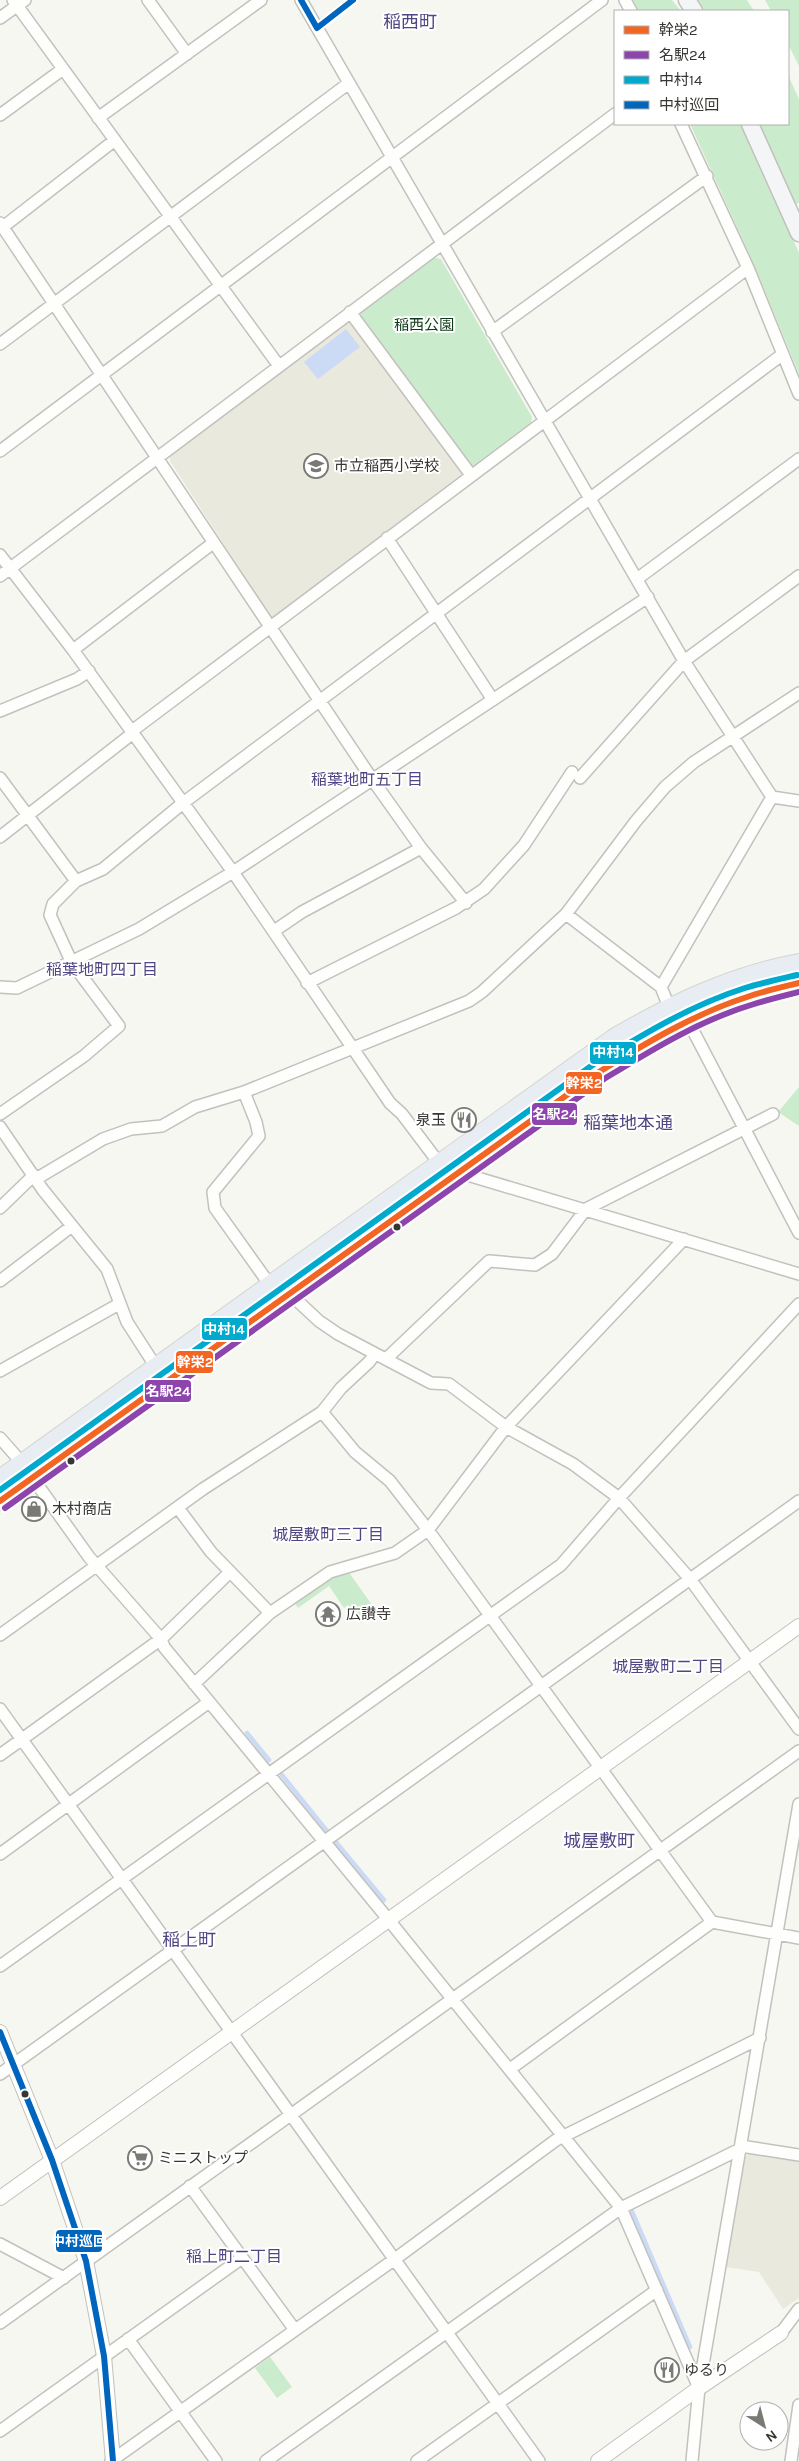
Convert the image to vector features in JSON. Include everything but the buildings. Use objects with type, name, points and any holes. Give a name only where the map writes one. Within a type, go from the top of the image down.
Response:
[{"type":"main road","points":[[750,125],[799,233]]},
{"type":"main road","points":[[0,1479],[614,1038],[669,1007],[716,986],[799,963]]},
{"type":"main road","points":[[0,1501],[601,1072],[654,1038],[688,1020],[728,1003],[799,982]]},
{"type":"street","points":[[148,0],[187,54]]},
{"type":"street","points":[[98,118],[261,0]]},
{"type":"street","points":[[301,0],[684,661],[772,797],[799,801]]},
{"type":"street","points":[[0,451],[100,373],[602,0]]},
{"type":"street","points":[[0,18],[18,2],[98,118],[279,366]]},
{"type":"street","points":[[0,115],[63,69]]},
{"type":"street","points":[[0,344],[349,83]]},
{"type":"street","points":[[0,576],[442,242],[614,115]]},
{"type":"street","points":[[682,125],[707,176],[748,268],[799,394]]},
{"type":"street","points":[[115,140],[1,225],[318,702],[421,848],[466,903]]},
{"type":"street","points":[[492,332],[707,176]]},
{"type":"street","points":[[0,837],[133,732],[387,538],[748,268]]},
{"type":"street","points":[[350,312],[471,475]]},
{"type":"street","points":[[0,1114],[84,1056],[119,1026],[72,963],[50,915],[53,904],[76,881],[103,869],[183,803],[783,354]]},
{"type":"street","points":[[637,579],[799,460]]},
{"type":"street","points":[[387,538],[492,700]]},
{"type":"street","points":[[73,650],[213,543]]},
{"type":"street","points":[[0,555],[89,671],[233,872],[390,1104],[402,1114],[439,1162],[461,1173],[799,1274]]},
{"type":"street","points":[[307,983],[466,903],[484,889],[524,845],[576,775],[684,661],[799,576]]},
{"type":"street","points":[[0,987],[17,988],[139,929],[233,872],[648,598]]},
{"type":"street","points":[[0,711],[78,679],[89,671]]},
{"type":"street","points":[[0,1208],[35,1177],[103,1139],[131,1129],[162,1126],[196,1107],[244,1092],[469,1001],[482,992],[566,914],[636,821],[666,787],[694,762],[799,692]]},
{"type":"street","points":[[0,778],[76,881]]},
{"type":"street","points":[[662,987],[772,797]]},
{"type":"street","points":[[274,931],[302,912],[421,848]]},
{"type":"street","points":[[566,914],[662,987],[669,1007]]},
{"type":"street","points":[[688,1020],[799,1233]]},
{"type":"street","points":[[244,1092],[256,1122],[259,1136],[213,1192],[215,1208],[270,1285]]},
{"type":"street","points":[[386,1359],[489,1261],[535,1266],[552,1254],[586,1209],[773,1114]]},
{"type":"street","points":[[0,1126],[35,1177],[107,1269],[126,1322],[156,1367]]},
{"type":"street","points":[[0,1281],[72,1226]]},
{"type":"street","points":[[194,1684],[270,1613],[330,1572],[394,1553],[428,1530],[506,1427],[684,1239]]},
{"type":"street","points":[[290,1294],[319,1321],[338,1334],[432,1383],[449,1384],[506,1427],[573,1464],[618,1498],[690,1579],[799,1729]]},
{"type":"street","points":[[0,1371],[119,1304]]},
{"type":"street","points":[[0,1966],[561,1565],[618,1498],[799,1304]]},
{"type":"street","points":[[0,1635],[178,1508],[322,1412],[331,1399],[375,1354]]},
{"type":"street","points":[[322,1412],[355,1452],[390,1482],[428,1530],[712,1922],[799,1938]]},
{"type":"street","points":[[0,1438],[22,1463],[97,1566],[161,1639],[164,1647],[388,1918],[621,2208],[699,2388]]},
{"type":"street","points":[[0,2074],[799,1501]]},
{"type":"street","points":[[178,1508],[211,1552],[270,1613]]},
{"type":"street","points":[[0,1754],[161,1639],[230,1572]]},
{"type":"street","points":[[0,2198],[388,1918],[799,1626]]},
{"type":"street","points":[[0,1854],[209,1702]]},
{"type":"street","points":[[0,1709],[539,2461]]},
{"type":"street","points":[[0,2324],[799,1751]]},
{"type":"street","points":[[692,2461],[699,2388],[799,1804]]},
{"type":"street","points":[[510,2069],[712,1922]]},
{"type":"street","points":[[0,2032],[52,2160],[86,2261],[104,2356],[112,2460]]},
{"type":"street","points":[[112,2460],[564,2136],[760,2038]]},
{"type":"street","points":[[266,2461],[621,2208],[741,2148],[799,2155]]},
{"type":"street","points":[[190,2186],[295,2330]]},
{"type":"street","points":[[0,2244],[64,2278]]},
{"type":"street","points":[[0,2431],[242,2258]]},
{"type":"street","points":[[417,2461],[657,2290]]},
{"type":"street","points":[[781,2333],[799,2309]]},
{"type":"street","points":[[598,2461],[799,2319]]},
{"type":"street","points":[[128,2339],[216,2461]]},
{"type":"street","points":[[791,2461],[799,2405]]},
{"type":"shaded area","name":"市立稲西小学校","points":[[353,323],[463,471],[462,476],[274,617],[270,616],[170,461],[170,454],[344,324]]},
{"type":"shaded area","points":[[750,2152],[799,2161],[799,2298],[783,2309],[759,2272],[726,2267],[745,2157]]},
{"type":"green space","points":[[633,0],[672,0],[680,10],[638,10]]},
{"type":"green space","points":[[698,0],[747,0],[753,10],[703,10]]},
{"type":"green space","points":[[765,0],[799,0],[799,66],[789,46],[789,10],[770,10]]},
{"type":"green space","points":[[789,77],[799,99],[799,203],[795,204],[759,125],[789,125]]},
{"type":"green space","points":[[690,125],[742,125],[799,253],[799,374],[755,267]]},
{"type":"green space","name":"稲西公園","points":[[433,257],[441,259],[532,417],[531,424],[475,466],[469,465],[359,318],[360,312]]},
{"type":"green space","points":[[799,1087],[799,1126],[778,1112]]},
{"type":"green space","points":[[348,1571],[377,1612],[361,1623],[348,1605],[344,1608],[329,1586],[298,1608],[294,1602],[332,1577]]},
{"type":"green space","points":[[270,2357],[292,2387],[277,2398],[255,2368]]},
{"type":"water","points":[[346,329],[360,347],[318,379],[304,362]]},
{"type":"waterway","points":[[247,1733],[269,1760]]},
{"type":"waterway","points":[[282,1775],[327,1831]]},
{"type":"waterway","points":[[335,1841],[384,1900]]},
{"type":"waterway","points":[[631,2209],[690,2347]]},
{"type":"transit line","name":"中村巡回","points":[[301,0],[317,28],[353,0]]},
{"type":"transit line","name":"中村14","points":[[0,1490],[594,1064],[649,1032],[705,1003],[745,988],[797,975]]},
{"type":"transit line","name":"幹栄2","points":[[0,1501],[599,1072],[653,1040],[708,1012],[753,995],[799,983]]},
{"type":"transit line","name":"名駅24","points":[[5,1508],[604,1079],[675,1037],[712,1019],[751,1005],[799,992]]},
{"type":"transit line","name":"中村巡回","points":[[0,2032],[52,2160],[86,2261],[104,2356],[113,2461]]},
{"type":"place","name":"市立稲西小学校","points":[[316,466]]},
{"type":"place","name":"泉玉","points":[[464,1120]]},
{"type":"place","name":"木村商店","points":[[34,1509]]},
{"type":"place","name":"広讃寺","points":[[328,1614]]},
{"type":"place","name":"ミニストップ","points":[[140,2158]]},
{"type":"place","name":"ゆるり","points":[[667,2370]]},
{"type":"district","name":"稲西町","points":[[410,22]]},
{"type":"district","name":"稲葉地町五丁目","points":[[367,779]]},
{"type":"district","name":"稲葉地町四丁目","points":[[102,969]]},
{"type":"district","name":"稲葉地本通","points":[[628,1123]]},
{"type":"district","name":"城屋敷町三丁目","points":[[328,1534]]},
{"type":"district","name":"城屋敷町二丁目","points":[[668,1666]]},
{"type":"district","name":"城屋敷町","points":[[599,1841]]},
{"type":"district","name":"稲上町","points":[[189,1940]]},
{"type":"district","name":"稲上町二丁目","points":[[234,2256]]}]
